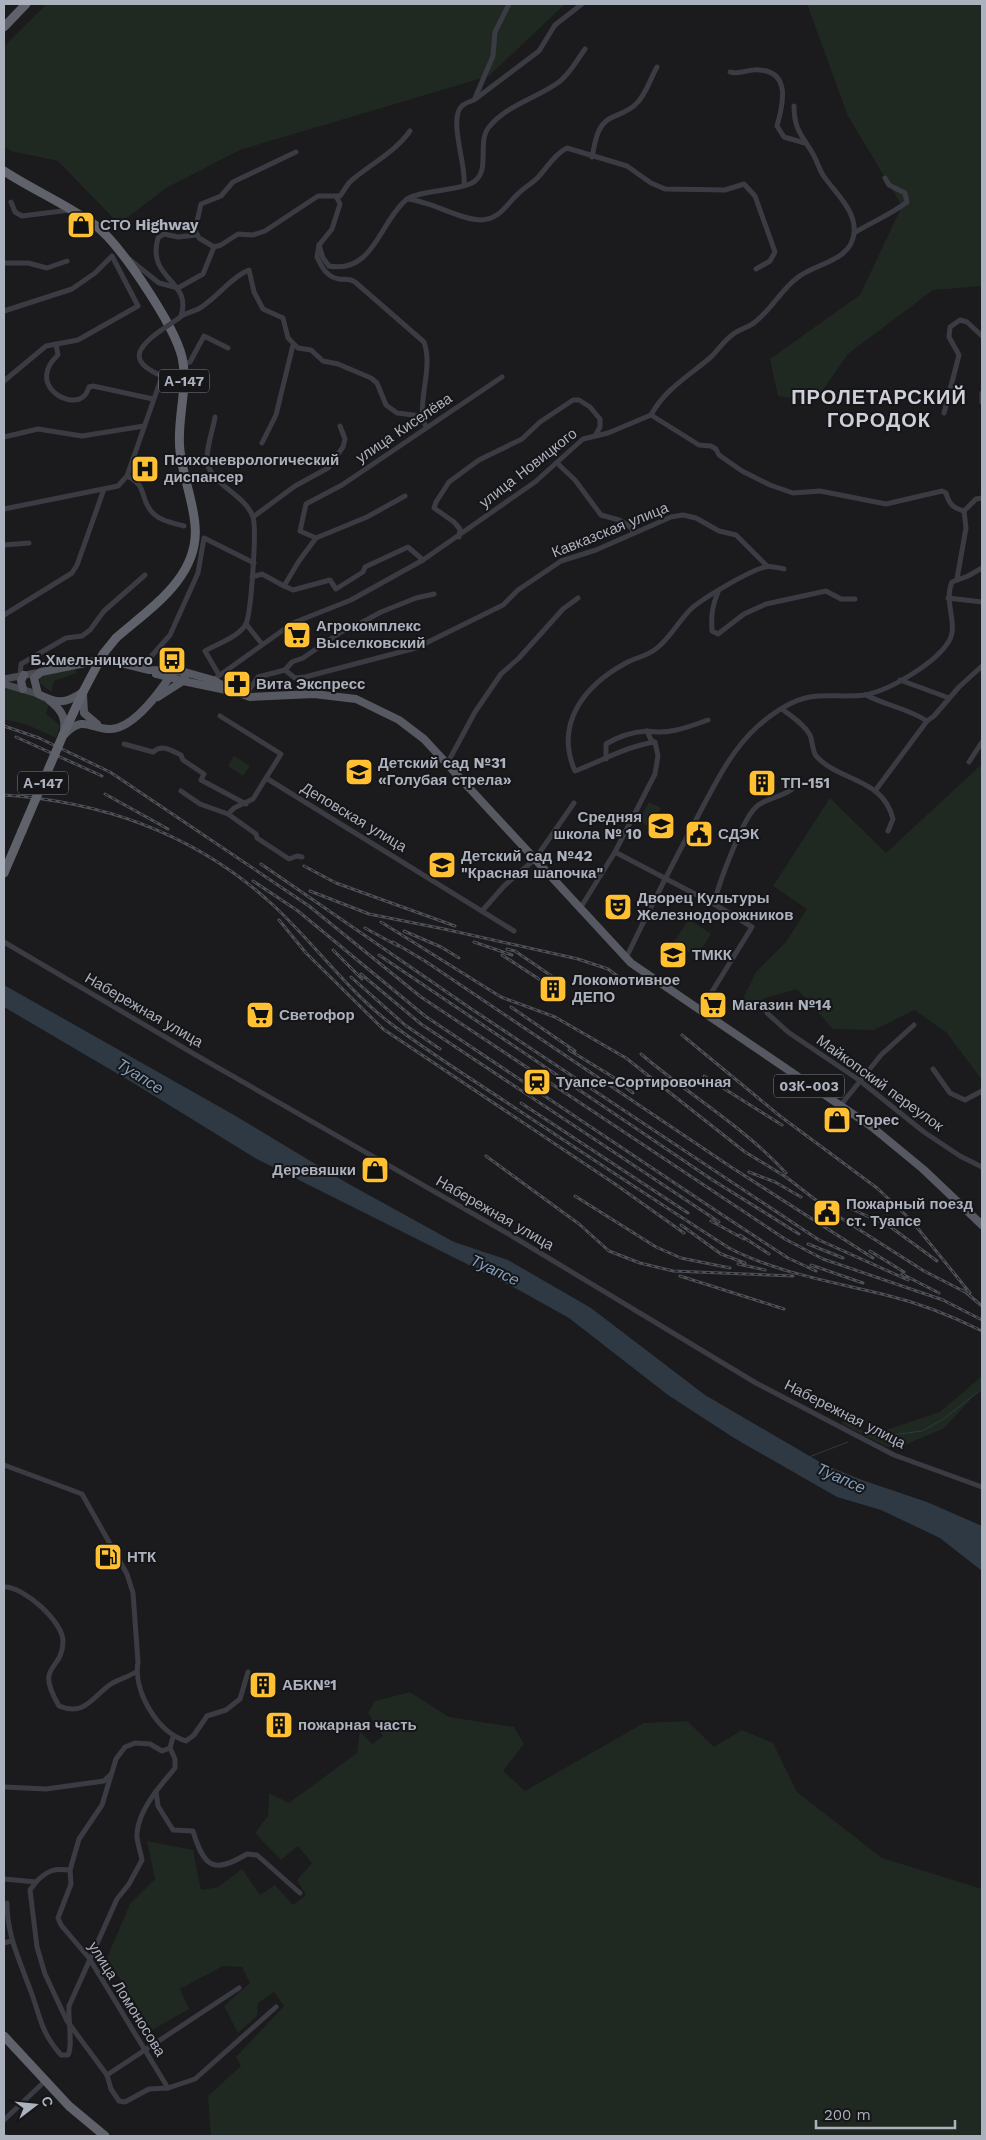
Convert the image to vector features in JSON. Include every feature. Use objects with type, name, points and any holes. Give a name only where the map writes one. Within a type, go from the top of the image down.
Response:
[{"type":"highway","points":[[4,27],[26,4]]},
{"type":"highway","name":"А-147","points":[[4,171],[72,210],[97,227],[121,253],[165,320],[179,347],[183,364],[184,392],[180,450],[196,527],[194,546],[181,578],[116,638],[103,654],[63,735],[4,874]]},
{"type":"highway","points":[[4,2036],[44,2082],[83,2120],[105,2136]]},
{"type":"main road","points":[[4,679],[105,659],[183,682],[233,691],[245,696],[260,698],[314,694],[356,699],[382,710],[408,726],[447,764],[626,958]]},
{"type":"main road","points":[[149,671],[181,671],[216,678],[233,691]]},
{"type":"main road","points":[[149,671],[160,685],[152,702]]},
{"type":"main road","points":[[152,702],[173,672],[181,671]]},
{"type":"main road","points":[[63,735],[78,724],[89,723],[104,728],[118,728],[152,702],[183,682],[185,675],[181,671]]},
{"type":"main road","points":[[41,672],[34,678],[34,686],[42,696]]},
{"type":"main road","points":[[22,676],[20,681],[24,689]]},
{"type":"main road","points":[[4,684],[42,696],[69,701],[83,692]]},
{"type":"main road","points":[[83,692],[84,713],[90,720],[104,728]]},
{"type":"main road","name":"А-147","points":[[42,696],[61,711],[65,722],[63,735]]},
{"type":"main road","name":"03К-003","points":[[626,958],[646,975],[872,1127],[904,1153],[982,1225]]},
{"type":"street","points":[[474,100],[493,56],[495,32],[509,4]]},
{"type":"street","points":[[464,185],[465,170],[460,154],[457,113],[463,105],[474,100],[539,51],[555,25],[582,4]]},
{"type":"street","points":[[319,245],[323,258],[329,266],[339,268],[358,263],[367,255],[395,211],[407,199],[413,195],[444,192],[473,182],[481,174],[484,138],[489,127],[510,108],[560,81],[569,73],[584,49]]},
{"type":"street","points":[[592,157],[599,129],[608,120],[626,112],[637,104],[646,91],[656,67]]},
{"type":"street","points":[[730,72],[739,75],[759,69],[772,73],[781,81],[783,108],[778,126],[784,137],[805,143]]},
{"type":"street","points":[[794,106],[794,122],[805,143],[823,175],[836,189],[851,213],[854,233],[848,250],[831,261],[808,270],[796,278],[754,323],[732,334],[711,357],[680,380],[656,405],[651,415],[699,445],[711,446],[718,455],[742,471],[770,485],[793,493],[820,492],[886,504],[942,491],[946,493],[948,502],[964,512]]},
{"type":"street","points":[[337,198],[352,180],[403,141],[410,131]]},
{"type":"street","points":[[407,199],[430,204],[479,220],[494,218],[502,213],[520,191],[538,178],[559,152],[567,148],[626,166],[651,183],[665,188],[725,190],[744,184],[755,196],[775,252],[770,261],[756,269]]},
{"type":"street","points":[[214,247],[197,234],[195,230],[201,204],[221,196],[228,191],[233,182],[296,152]]},
{"type":"street","points":[[854,233],[871,222],[882,220],[908,202],[905,193],[888,184],[885,178]]},
{"type":"street","points":[[214,247],[221,245],[238,234],[253,235],[265,231],[318,196],[324,194],[337,198],[340,204],[332,229],[319,245],[317,257],[329,276],[340,280],[350,279],[355,282],[424,342],[428,352],[422,416],[426,427]]},
{"type":"street","points":[[12,202],[15,212],[22,216],[72,210]]},
{"type":"street","points":[[180,317],[184,306],[184,298],[178,288],[157,265],[158,238],[164,234],[178,237],[197,234]]},
{"type":"street","points":[[121,253],[159,283],[178,288],[203,274],[214,247]]},
{"type":"street","points":[[4,311],[72,289],[95,272],[112,256],[138,306],[78,340],[46,346],[4,381]]},
{"type":"street","points":[[4,263],[10,265],[28,263],[47,268],[67,261]]},
{"type":"street","points":[[4,509],[118,486],[127,476],[162,376],[146,369],[140,361],[139,352],[144,342],[180,317],[199,309],[219,295],[241,273],[249,270],[251,284],[263,309],[283,318],[288,338],[293,345],[304,350],[311,350],[323,361],[338,364],[371,378],[378,383],[386,405],[397,413],[422,416]]},
{"type":"street","points":[[944,413],[959,355],[949,337],[950,327],[960,320],[967,322],[982,336]]},
{"type":"street","points":[[183,364],[190,362],[204,336],[228,348]]},
{"type":"street","points":[[56,344],[58,355],[49,365],[46,374],[51,390],[58,396],[78,399],[84,396],[89,387],[93,386],[154,399]]},
{"type":"street","points":[[262,443],[276,415],[293,345]]},
{"type":"street","name":"улица Киселёва","points":[[316,538],[300,531],[306,504],[342,485],[410,440],[426,427],[455,411],[502,377]]},
{"type":"street","points":[[982,393],[982,402]]},
{"type":"street","points":[[460,536],[460,529],[454,522],[434,508],[449,482],[479,460],[522,439],[540,422],[573,400],[579,400],[600,419],[600,427],[595,436]]},
{"type":"street","name":"улица Новицкого","points":[[216,678],[293,623],[351,600],[423,560],[460,536],[535,482],[583,439],[651,415]]},
{"type":"street","points":[[215,417],[207,454],[208,464],[212,474],[240,497],[253,517],[254,563],[246,624],[234,635],[204,651],[216,678]]},
{"type":"street","points":[[4,437],[38,429],[82,436],[144,426]]},
{"type":"street","points":[[253,517],[294,486],[328,468],[343,447],[345,438],[340,426]]},
{"type":"street","points":[[557,463],[575,480],[600,515],[622,522],[632,528],[634,533]]},
{"type":"street","points":[[127,476],[139,483],[154,514],[165,521],[184,526]]},
{"type":"street","points":[[4,615],[72,574],[77,565],[104,489]]},
{"type":"street","points":[[284,586],[298,561],[316,538],[367,517],[405,496]]},
{"type":"street","points":[[957,579],[966,528],[964,512],[976,499],[982,498]]},
{"type":"street","name":"Кавказская улица","points":[[285,670],[295,678],[305,677],[416,648],[503,605],[518,590],[561,562],[596,550],[671,517],[683,515],[696,518],[719,531],[736,535],[767,566]]},
{"type":"street","points":[[149,671],[170,635],[198,573],[204,538],[254,563]]},
{"type":"street","points":[[4,545],[29,543]]},
{"type":"street","points":[[252,576],[262,574],[293,590],[330,580],[336,589],[362,572],[366,567],[408,548],[423,560]]},
{"type":"street","points":[[655,742],[624,751],[576,771],[568,742],[570,720],[592,688],[626,662],[650,654],[669,638],[692,609],[718,592],[767,566],[784,569]]},
{"type":"street","points":[[626,958],[664,878],[738,745],[760,724],[790,703],[816,696],[866,695],[900,680],[935,657],[949,640],[952,626],[947,592],[952,582],[982,568]]},
{"type":"street","points":[[22,676],[22,664],[66,638],[82,636],[90,630],[104,611],[145,575]]},
{"type":"street","points":[[718,592],[712,605],[711,618],[712,631],[718,634],[744,614],[766,604],[826,592],[841,599],[855,599]]},
{"type":"street","points":[[245,696],[258,677],[285,670],[292,662],[303,658],[334,635],[360,624],[381,612],[416,598],[434,594]]},
{"type":"street","points":[[447,764],[475,712],[501,674],[519,658],[562,609],[578,598]]},
{"type":"street","points":[[948,598],[982,602]]},
{"type":"street","points":[[246,624],[262,644]]},
{"type":"street","points":[[875,791],[927,721],[982,666]]},
{"type":"street","points":[[900,680],[950,698]]},
{"type":"street","points":[[866,695],[889,706],[912,711],[927,721]]},
{"type":"street","points":[[782,709],[806,728],[816,756],[828,766],[852,777],[884,799],[891,812],[893,824],[888,831]]},
{"type":"street","points":[[220,716],[281,754],[254,799],[234,808],[228,814]]},
{"type":"street","points":[[606,759],[606,744],[616,738],[636,732],[678,731],[708,720]]},
{"type":"street","points":[[580,907],[615,852],[655,774],[658,756],[655,742],[651,740],[647,731]]},
{"type":"street","points":[[969,762],[982,742]]},
{"type":"street","points":[[124,744],[153,752],[159,747],[163,747],[181,755],[183,760],[204,774],[201,780],[246,804]]},
{"type":"street","name":"Деповская улица","points":[[266,778],[514,931]]},
{"type":"street","points":[[714,904],[717,886],[745,820],[755,807],[762,802],[783,796],[792,789]]},
{"type":"street","points":[[181,791],[200,804],[228,814],[256,834],[256,838],[289,859],[297,856],[302,857]]},
{"type":"street","points":[[482,911],[504,886],[535,859],[574,803]]},
{"type":"street","points":[[615,852],[714,904],[752,927],[700,1011]]},
{"type":"street","name":"Набережная улица","points":[[4,942],[194,1054],[512,1236],[756,1382],[894,1455],[982,1487]]},
{"type":"street","name":"Майкопский переулок","points":[[767,1013],[788,1032],[859,1080],[924,1132],[960,1156],[982,1167]]},
{"type":"street","points":[[840,1106],[881,1054],[914,1025]]},
{"type":"street","points":[[933,1069],[950,1093],[966,1100],[982,1091]]},
{"type":"street","points":[[4,1465],[82,1494],[127,1574],[133,1593],[138,1662],[136,1672],[143,1700],[174,1737],[186,1741],[194,1735],[208,1716],[226,1710],[240,1699],[248,1672]]},
{"type":"street","points":[[4,1587],[28,1596],[48,1613],[58,1627],[63,1639],[62,1652],[50,1669],[48,1682],[59,1706],[67,1709],[80,1708],[95,1700],[109,1685],[136,1672]]},
{"type":"street","points":[[7,1903],[7,1920],[11,1940],[30,1988],[42,2031],[61,2055],[68,2055],[71,2050],[67,2021],[69,2006],[117,1899],[129,1884],[142,1860],[137,1834],[146,1809],[156,1790],[175,1768],[170,1748],[174,1737]]},
{"type":"street","name":"улица Ломоносова","points":[[168,2088],[89,1958],[61,1925],[58,1918],[71,1884],[71,1869],[79,1839],[102,1804],[116,1759],[125,1747],[134,1743],[150,1744],[162,1750],[170,1748]]},
{"type":"street","points":[[4,1787],[46,1790],[104,1781],[111,1774]]},
{"type":"street","points":[[156,1790],[158,1806],[173,1830],[193,1831],[198,1847],[208,1863],[217,1866],[229,1865],[247,1854],[257,1855],[300,1893]]},
{"type":"street","points":[[71,1869],[56,1868],[48,1870],[30,1890],[37,1947],[45,1974],[67,2021],[106,2075],[111,2089],[119,2101],[125,2102],[148,2089],[168,2088],[195,2079],[276,2007]]},
{"type":"street","points":[[4,1879],[36,1882]]},
{"type":"street","points":[[4,1943],[11,1940]]},
{"type":"street","points":[[106,2075],[239,1988]]},
{"type":"street","points":[[4,2120],[44,2082]]},
{"type":"shaded area","points":[[47,4],[565,4],[489,76],[240,150],[166,188],[119,224],[58,161],[11,151],[4,146],[4,46]]},
{"type":"shaded area","points":[[807,4],[982,4],[982,286],[933,290],[848,354],[815,401],[778,396],[770,359],[860,295],[902,206],[848,116]]},
{"type":"shaded area","points":[[75,665],[76,673],[54,681],[51,692],[40,683],[40,674]]},
{"type":"shaded area","points":[[4,686],[33,695],[49,704],[46,714],[60,725],[56,738],[28,725],[4,719]]},
{"type":"shaded area","points":[[234,756],[250,766],[243,776],[228,766]]},
{"type":"shaded area","points":[[982,764],[982,1080],[946,1032],[914,1010],[874,1030],[833,1029],[797,989],[765,998],[746,1009],[741,1003],[756,972],[786,942],[807,909],[773,886],[830,798],[886,853]]},
{"type":"shaded area","points":[[649,802],[661,808],[651,828],[639,821]]},
{"type":"shaded area","points":[[689,919],[711,934],[696,957],[674,942]]},
{"type":"shaded area","points":[[982,1376],[982,1387],[943,1429],[902,1446],[887,1447],[842,1424],[843,1420],[865,1432],[880,1432],[940,1412]]},
{"type":"shaded area","points":[[410,1692],[449,1717],[514,1727],[524,1744],[503,1771],[525,1791],[644,1723],[687,1721],[714,1747],[742,1730],[773,1743],[797,1792],[882,1858],[982,1889],[982,2136],[211,2136],[208,2096],[241,2066],[236,2057],[284,2006],[274,1992],[258,2003],[257,2016],[238,2033],[224,2006],[250,1983],[242,1967],[223,1966],[180,1989],[189,2009],[152,2030],[107,1958],[130,1904],[155,1879],[147,1841],[193,1850],[201,1890],[218,1887],[242,1869],[260,1895],[275,1885],[293,1905],[306,1895],[297,1880],[312,1863],[298,1846],[281,1860],[255,1833],[268,1816],[269,1793],[289,1803],[357,1753],[360,1731],[372,1744],[383,1736],[368,1713],[375,1701]]},
{"type":"water","name":"Туапсе","points":[[4,985],[234,1115],[347,1183],[454,1242],[508,1260],[591,1308],[705,1395],[825,1465],[927,1502],[982,1526],[982,1571],[940,1538],[881,1510],[837,1497],[734,1438],[668,1395],[569,1318],[517,1289],[255,1158],[135,1084],[4,1007]]},
{"type":"waterway","points":[[877,1437],[922,1431],[942,1420],[982,1389]]},
{"type":"waterway","name":"Туапсе","points":[[809,1457],[848,1442]]},
{"type":"waterway","points":[[4,2134],[10,2136]]},
{"type":"railway","points":[[4,726],[39,738],[110,772],[309,906],[421,997],[785,1239],[823,1259],[943,1300],[982,1320]]},
{"type":"railway","points":[[16,737],[102,776]]},
{"type":"railway","points":[[105,794],[168,829]]},
{"type":"railway","points":[[4,795],[79,805],[114,814],[149,826],[182,841],[213,859],[244,880],[273,905],[344,981],[390,1023],[447,1063],[729,1248],[747,1257],[786,1270],[911,1302],[947,1315],[982,1331]]},
{"type":"railway","points":[[261,864],[470,1008],[819,1240],[908,1280]]},
{"type":"railway","points":[[304,866],[336,883],[455,926]]},
{"type":"railway","points":[[253,881],[298,911],[425,1016],[788,1258],[816,1271]]},
{"type":"railway","points":[[310,891],[369,914],[578,959],[608,969],[624,981]]},
{"type":"railway","points":[[279,920],[306,953],[383,1029],[615,1184],[684,1233]]},
{"type":"railway","points":[[381,922],[501,997],[555,1017],[626,1058],[745,1152],[786,1177],[830,1211],[924,1271],[969,1294]]},
{"type":"railway","points":[[365,928],[398,946]]},
{"type":"railway","points":[[404,931],[441,947],[459,958]]},
{"type":"railway","points":[[393,942],[425,961],[731,1167],[873,1258]]},
{"type":"railway","points":[[474,942],[512,955]]},
{"type":"railway","points":[[507,949],[515,951],[553,977]]},
{"type":"railway","points":[[333,950],[362,979]]},
{"type":"railway","points":[[379,955],[711,1179],[799,1234]]},
{"type":"railway","points":[[502,955],[548,985]]},
{"type":"railway","points":[[361,974],[421,1024],[719,1222]]},
{"type":"railway","points":[[351,977],[405,1025],[440,1049]]},
{"type":"railway","points":[[511,1007],[575,1051]]},
{"type":"railway","points":[[682,1035],[780,1116],[877,1188],[911,1220],[970,1293]]},
{"type":"railway","points":[[569,1050],[613,1077],[633,1093]]},
{"type":"railway","points":[[641,1054],[734,1126],[770,1156],[786,1173]]},
{"type":"railway","points":[[704,1076],[782,1125]]},
{"type":"railway","points":[[521,1103],[688,1213]]},
{"type":"railway","points":[[486,1156],[579,1224],[609,1251],[640,1263],[673,1271],[793,1276]]},
{"type":"railway","points":[[749,1172],[775,1182],[801,1197]]},
{"type":"railway","points":[[575,1196],[656,1247],[681,1258],[730,1268]]},
{"type":"railway","points":[[850,1208],[892,1228],[937,1261]]},
{"type":"railway","points":[[711,1221],[744,1239]]},
{"type":"railway","points":[[681,1225],[721,1254],[745,1263]]},
{"type":"railway","points":[[740,1235],[769,1254]]},
{"type":"railway","points":[[808,1244],[843,1258]]},
{"type":"railway","points":[[870,1251],[904,1272]]},
{"type":"railway","points":[[738,1264],[765,1270]]},
{"type":"railway","points":[[811,1265],[863,1283]]},
{"type":"railway","points":[[902,1274],[939,1293]]},
{"type":"railway","points":[[680,1276],[784,1309]]},
{"type":"railway","points":[[963,1290],[982,1306]]},
{"type":"place","name":"СТО Highway","points":[[81,225]]},
{"type":"place","name":"Психоневрологический диспансер","points":[[145,469]]},
{"type":"place","name":"Агрокомплекс Выселковский","points":[[297,635]]},
{"type":"place","name":"Б.Хмельницкого","points":[[172,660]]},
{"type":"place","name":"Вита Экспресс","points":[[237,684]]},
{"type":"place","name":"Детский сад №31 «Голубая стрела»","points":[[359,772]]},
{"type":"place","name":"ТП-151","points":[[762,783]]},
{"type":"place","name":"Средняя школа № 10","points":[[661,826]]},
{"type":"place","name":"СДЭК","points":[[699,834]]},
{"type":"place","name":"Детский сад №42 \"Красная шапочка\"","points":[[442,865]]},
{"type":"place","name":"Дворец Культуры Железнодорожников","points":[[618,907]]},
{"type":"place","name":"ТМКК","points":[[673,955]]},
{"type":"place","name":"Локомотивное ДЕПО","points":[[553,989]]},
{"type":"place","name":"Магазин №14","points":[[713,1005]]},
{"type":"place","name":"Светофор","points":[[260,1015]]},
{"type":"place","name":"Туапсе-Сортировочная","points":[[537,1082]]},
{"type":"place","name":"Торес","points":[[837,1120]]},
{"type":"place","name":"Деревяшки","points":[[375,1170]]},
{"type":"place","name":"Пожарный поезд ст. Туапсе","points":[[827,1213]]},
{"type":"place","name":"НТК","points":[[108,1557]]},
{"type":"place","name":"АБК№1","points":[[263,1685]]},
{"type":"place","name":"пожарная часть","points":[[279,1725]]},
{"type":"district","name":"ПРОЛЕТАРСКИЙ ГОРОДОК","points":[[879,408]]}]
